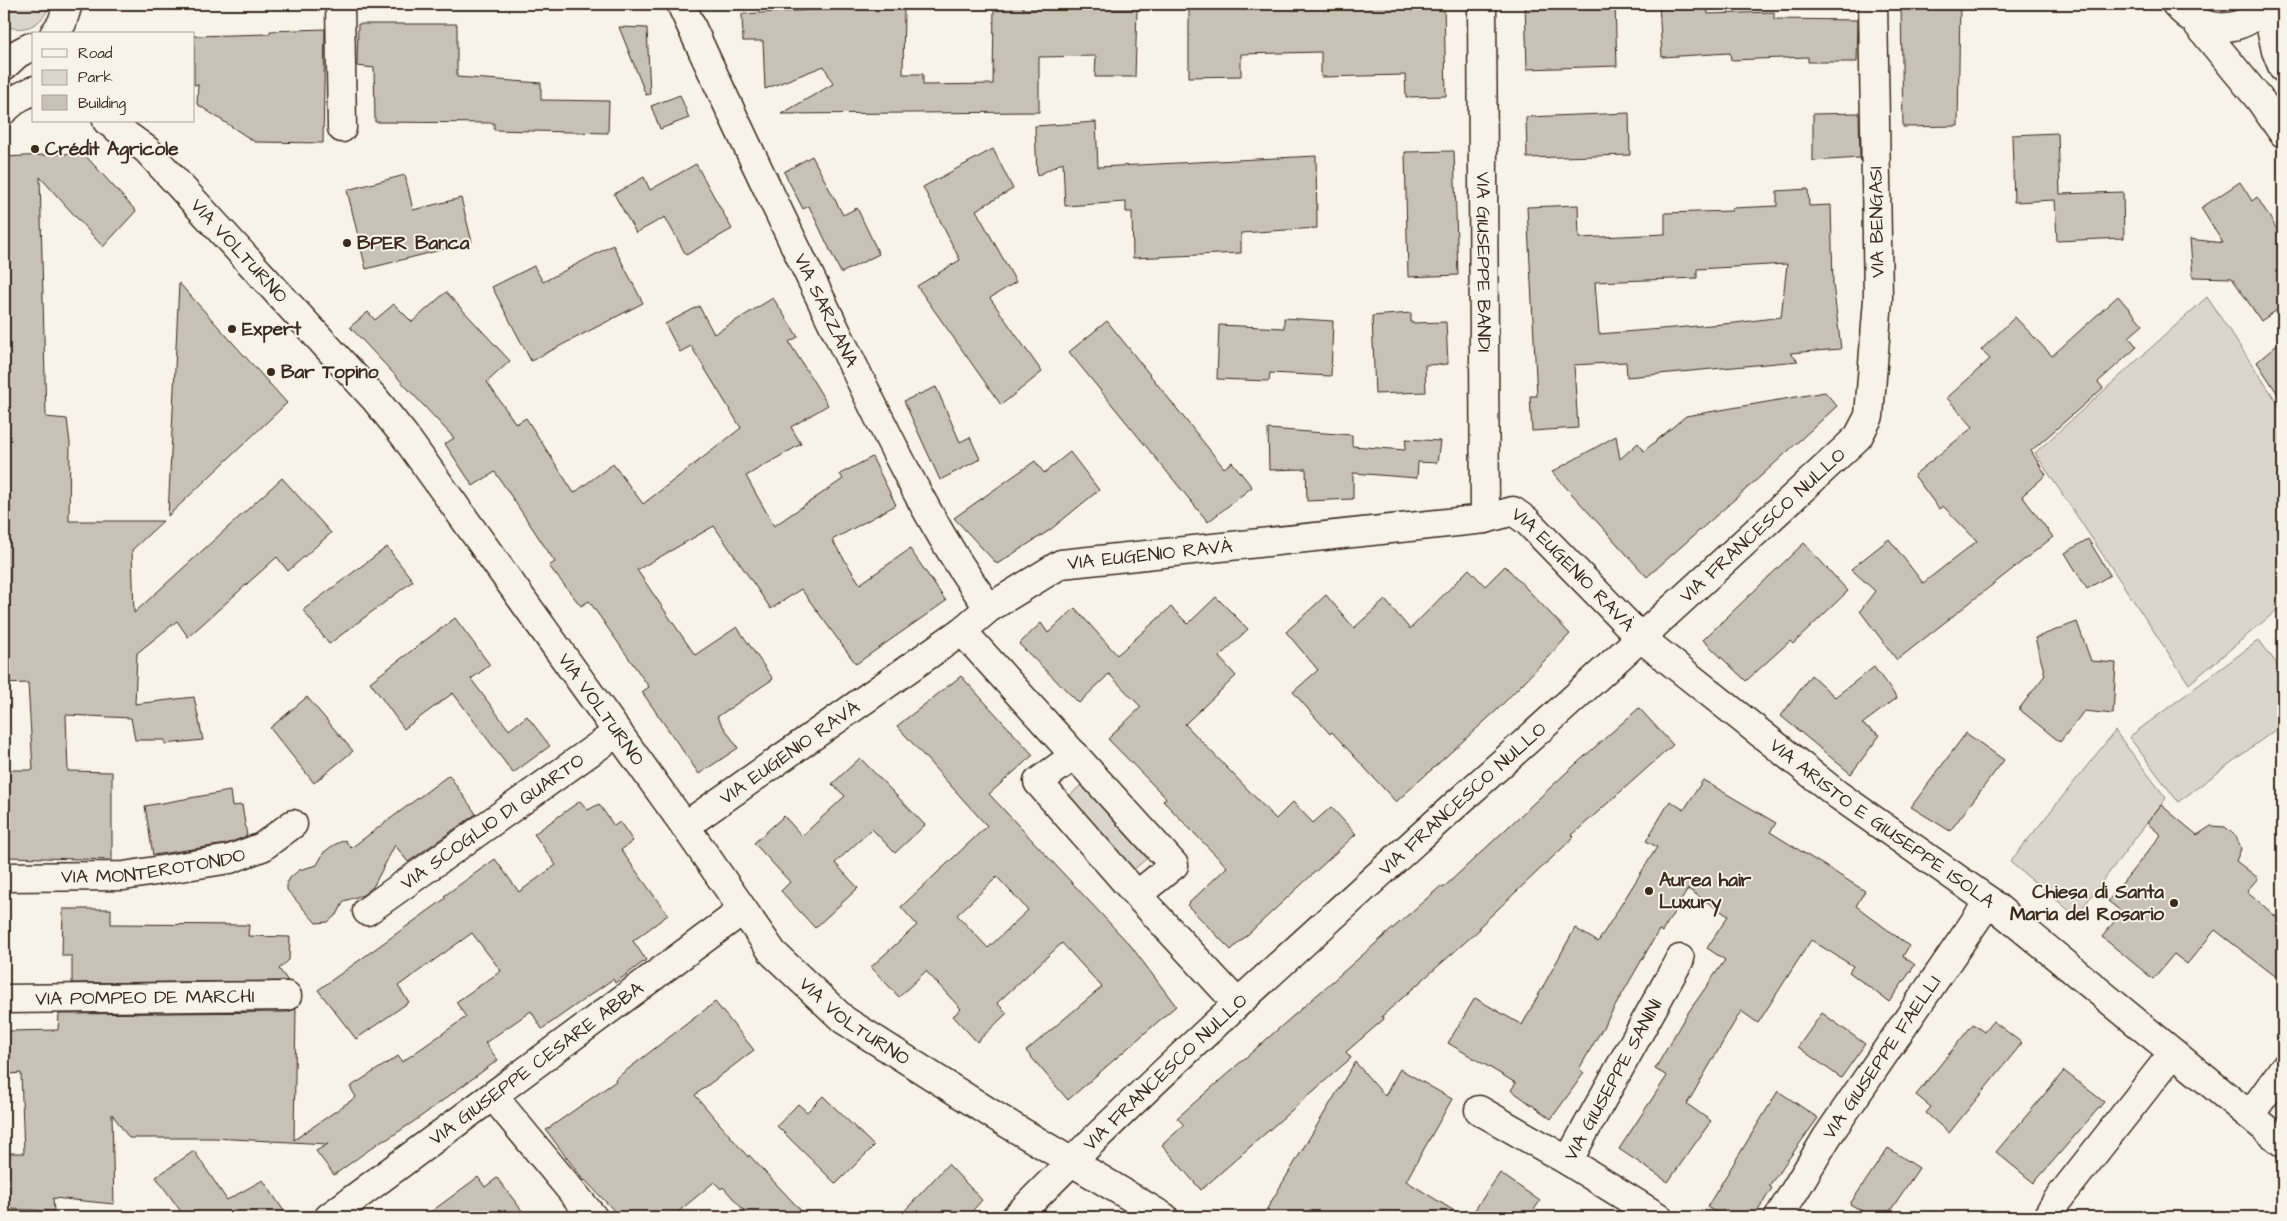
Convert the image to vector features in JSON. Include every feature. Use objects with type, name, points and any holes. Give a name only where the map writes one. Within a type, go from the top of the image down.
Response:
[{"type":"street","points":[[340,4],[342,128]]},
{"type":"street","name":"VIA SARZANA","points":[[680,4],[744,142],[886,432],[953,556],[989,608]]},
{"type":"street","name":"VIA GIUSEPPE BANDI","points":[[1482,4],[1485,520]]},
{"type":"street","name":"VIA BENGASI","points":[[1858,438],[1869,416],[1878,300],[1873,4]]},
{"type":"street","points":[[2176,4],[2196,22],[2260,100],[2283,133]]},
{"type":"street","points":[[2196,22],[2222,27],[2235,26],[2248,21],[2266,4]]},
{"type":"street","points":[[2266,4],[2276,51],[2283,68]]},
{"type":"street","points":[[4,66],[25,48]]},
{"type":"street","points":[[4,110],[18,98],[32,91]]},
{"type":"street","name":"VIA VOLTURNO","points":[[108,122],[147,150],[375,399],[428,467],[685,826],[773,953],[844,1020],[1071,1162],[1164,1217]]},
{"type":"street","name":"VIA FRANCESCO NULLO","points":[[1016,1217],[1237,1003],[1858,438]]},
{"type":"street","name":"VIA EUGENIO RAVÀ","points":[[685,826],[962,630],[989,608],[1062,564],[1485,520],[1513,511],[1527,522],[1640,638]]},
{"type":"street","points":[[962,630],[1174,865],[1137,895]]},
{"type":"street","name":"VIA ARISTO E GIUSEPPE ISOLA","points":[[1640,638],[1838,795],[1989,901],[2283,1143]]},
{"type":"street","name":"VIA SCOGLIO DI QUARTO","points":[[367,911],[618,732]]},
{"type":"street","points":[[1075,755],[1038,782],[1137,895],[1237,1003]]},
{"type":"street","name":"VIA MONTEROTONDO","points":[[4,877],[124,876],[222,861],[253,852],[293,824]]},
{"type":"street","name":"VIA GIUSEPPE FAELLI","points":[[1779,1217],[1827,1136],[1989,901]]},
{"type":"street","name":"VIA GIUSEPPE CESARE ABBA","points":[[329,1217],[743,910]]},
{"type":"street","name":"VIA GIUSEPPE SANINI","points":[[1658,1217],[1568,1161],[1680,958]]},
{"type":"street","name":"VIA POMPEO DE MARCHI","points":[[4,999],[287,996]]},
{"type":"street","points":[[2047,1217],[2056,1202],[2173,1053]]},
{"type":"street","points":[[2250,1116],[2283,1069]]},
{"type":"street","points":[[493,1096],[593,1217]]},
{"type":"street","points":[[1479,1110],[1568,1161]]},
{"type":"green space","points":[[4,4],[49,4],[43,17],[32,26],[11,28],[4,25]]},
{"type":"green space","points":[[2207,297],[2283,411],[2283,605],[2189,684],[2035,453]]},
{"type":"green space","points":[[2259,640],[2283,672],[2283,724],[2178,802],[2129,737]]},
{"type":"green space","points":[[2115,731],[2166,798],[2076,916],[2010,862]]},
{"type":"green space","points":[[1081,785],[1147,858],[1131,872],[1064,801]]},
{"type":"building","points":[[994,4],[1023,4],[1023,9],[1137,9],[1135,77],[1095,77],[1096,56],[1039,57],[1039,112],[781,114],[833,84],[824,66],[765,89],[763,41],[743,41],[742,14],[831,9],[904,8],[903,74],[923,74],[923,85],[993,84]]},
{"type":"building","points":[[1444,4],[1446,96],[1406,97],[1405,75],[1321,77],[1321,52],[1241,54],[1241,76],[1189,77],[1189,6]]},
{"type":"building","points":[[1525,4],[1615,4],[1617,66],[1527,69]]},
{"type":"building","points":[[1659,4],[1707,4],[1708,14],[1774,12],[1774,19],[1858,20],[1857,62],[1808,62],[1808,57],[1731,60],[1730,53],[1662,57]]},
{"type":"building","points":[[1901,4],[1960,4],[1958,126],[1903,127]]},
{"type":"building","points":[[358,24],[457,24],[457,77],[541,83],[541,100],[609,101],[608,133],[494,130],[494,123],[375,122],[374,68],[357,66]]},
{"type":"building","points":[[619,27],[647,28],[650,94],[646,95]]},
{"type":"building","points":[[325,29],[323,143],[255,142],[197,104],[198,84],[195,85],[195,36],[270,34],[270,31]]},
{"type":"building","points":[[680,95],[689,118],[660,129],[651,106]]},
{"type":"building","points":[[1629,113],[1630,155],[1527,158],[1526,117]]},
{"type":"building","points":[[1859,113],[1860,158],[1813,161],[1813,114]]},
{"type":"building","points":[[1096,122],[1098,167],[1316,156],[1317,228],[1241,233],[1241,253],[1133,258],[1132,212],[1126,212],[1126,202],[1065,206],[1063,162],[1037,176],[1035,126]]},
{"type":"building","points":[[2058,133],[2060,194],[2123,192],[2124,238],[2057,241],[2055,200],[2014,202],[2012,135]]},
{"type":"building","points":[[993,149],[1013,189],[976,210],[1016,282],[990,298],[1042,372],[1001,405],[917,286],[960,260],[923,187]]},
{"type":"building","points":[[1454,151],[1458,275],[1408,277],[1405,152]]},
{"type":"building","points":[[83,153],[136,211],[103,247],[40,177],[46,417],[67,419],[70,443],[69,521],[163,521],[132,550],[134,613],[282,478],[331,533],[288,571],[277,557],[188,637],[177,621],[137,653],[135,704],[194,697],[203,740],[165,744],[165,740],[135,740],[131,718],[66,715],[68,771],[112,772],[112,860],[8,857],[8,770],[33,770],[28,683],[4,684],[4,157]]},
{"type":"building","points":[[812,156],[843,215],[857,208],[879,254],[841,273],[809,206],[803,209],[784,172]]},
{"type":"building","points":[[696,164],[732,229],[686,255],[665,217],[636,233],[614,194],[644,177],[650,190]]},
{"type":"building","points":[[405,175],[413,210],[461,198],[472,242],[366,269],[347,190]]},
{"type":"building","points":[[2240,182],[2252,201],[2257,197],[2283,239],[2283,306],[2261,321],[2232,278],[2193,277],[2190,239],[2223,243],[2201,208]]},
{"type":"building","points":[[1808,189],[1809,206],[1831,205],[1833,284],[1841,349],[1790,353],[1798,361],[1627,377],[1626,362],[1574,365],[1578,428],[1532,431],[1530,396],[1537,396],[1527,207],[1578,205],[1579,238],[1665,234],[1665,213],[1732,211],[1732,208],[1777,206],[1777,191]],"holes":[[[1787,264],[1781,317],[1735,323],[1599,334],[1595,282],[1697,278],[1697,269]]]},
{"type":"building","points":[[613,245],[643,303],[531,361],[492,287],[534,266],[543,282]]},
{"type":"building","points":[[179,283],[287,403],[168,516]]},
{"type":"building","points":[[446,292],[510,361],[487,382],[516,424],[526,418],[574,493],[613,464],[643,504],[741,428],[691,346],[680,352],[665,324],[699,306],[714,334],[773,298],[798,337],[789,342],[828,405],[791,427],[801,444],[746,476],[774,526],[843,479],[840,474],[872,457],[896,505],[832,540],[860,584],[910,549],[946,601],[856,664],[801,589],[771,609],[714,526],[637,570],[695,655],[737,627],[773,679],[717,717],[738,748],[699,774],[642,692],[649,687],[589,601],[581,606],[549,566],[555,562],[495,472],[473,486],[445,444],[454,438],[350,327],[368,312],[375,320],[394,304],[412,322]]},
{"type":"building","points":[[2118,296],[2143,325],[2129,337],[2137,347],[2098,382],[2103,388],[2031,451],[2046,475],[2022,496],[2053,537],[1897,660],[1860,611],[1875,591],[1851,569],[1889,539],[1923,583],[1977,541],[1943,506],[1939,509],[1914,475],[1973,427],[1947,398],[1990,359],[1981,350],[2015,317],[2052,356]]},
{"type":"building","points":[[1411,313],[1411,323],[1446,322],[1448,364],[1425,365],[1426,392],[1375,394],[1372,316]]},
{"type":"building","points":[[1284,318],[1333,321],[1331,376],[1270,373],[1269,381],[1217,379],[1219,325],[1284,328]]},
{"type":"building","points":[[1107,321],[1224,468],[1232,462],[1252,487],[1208,522],[1069,352]]},
{"type":"building","points":[[2283,340],[2283,402],[2257,362]]},
{"type":"building","points":[[936,387],[960,442],[970,437],[980,459],[940,480],[904,401]]},
{"type":"building","points":[[1825,392],[1837,406],[1647,577],[1552,472],[1616,436],[1620,459],[1638,443],[1644,451],[1686,416]]},
{"type":"building","points":[[1268,429],[1352,435],[1352,446],[1405,450],[1406,439],[1440,441],[1437,463],[1418,462],[1417,478],[1353,473],[1353,499],[1307,501],[1306,469],[1269,470]]},
{"type":"building","points":[[1070,452],[1099,490],[1050,530],[997,564],[954,518],[1035,461],[1044,473]]},
{"type":"building","points":[[2088,539],[2110,575],[2087,589],[2065,553]]},
{"type":"building","points":[[1804,543],[1848,591],[1793,644],[1790,641],[1746,681],[1703,640]]},
{"type":"building","points":[[387,547],[413,581],[329,644],[303,610]]},
{"type":"building","points":[[1505,566],[1570,634],[1496,711],[1396,802],[1332,732],[1330,734],[1293,692],[1318,670],[1286,632],[1326,595],[1354,628],[1385,600],[1410,629],[1469,569],[1485,586]]},
{"type":"building","points":[[1216,597],[1248,629],[1219,657],[1236,676],[1185,724],[1276,819],[1293,802],[1313,823],[1331,807],[1356,834],[1231,950],[1187,905],[1227,867],[1163,801],[1166,798],[1108,739],[1141,707],[1109,674],[1079,703],[1019,644],[1041,623],[1048,633],[1075,608],[1117,655],[1171,607],[1188,624]]},
{"type":"building","points":[[455,618],[490,665],[471,679],[509,730],[527,716],[550,746],[513,773],[453,693],[404,729],[370,682]]},
{"type":"building","points":[[2077,622],[2091,661],[2116,663],[2113,714],[2084,711],[2060,742],[2019,709],[2045,675],[2035,638]]},
{"type":"building","points":[[1874,667],[1897,698],[1862,724],[1880,735],[1851,774],[1781,716],[1811,675],[1835,697]]},
{"type":"building","points":[[961,676],[1033,755],[989,794],[1131,946],[1176,1006],[1068,1100],[1026,1051],[1102,987],[1062,943],[997,1003],[1007,1013],[977,1042],[953,1016],[961,1009],[926,971],[899,997],[871,967],[917,925],[901,907],[987,826],[897,726]],"holes":[[[997,877],[1028,910],[988,948],[957,915]]]},
{"type":"building","points":[[307,697],[353,751],[314,783],[270,728]]},
{"type":"building","points":[[1639,708],[1673,745],[1572,835],[1574,837],[1479,927],[1480,929],[1382,1016],[1384,1019],[1346,1052],[1351,1058],[1201,1190],[1162,1145],[1184,1125],[1177,1118],[1441,886],[1443,888],[1567,772]]},
{"type":"building","points":[[1966,733],[2004,760],[1950,831],[1911,807]]},
{"type":"building","points":[[860,758],[925,825],[895,853],[872,829],[835,863],[858,888],[815,928],[781,891],[790,882],[754,843],[784,816],[802,836],[845,796],[832,784]]},
{"type":"building","points":[[449,775],[476,814],[408,862],[395,845],[373,887],[363,895],[344,901],[338,913],[328,922],[316,923],[287,890],[287,881],[299,870],[317,865],[324,852],[334,845],[345,840],[351,848]]},
{"type":"building","points":[[1703,780],[1776,823],[1770,832],[1865,891],[1856,906],[1909,946],[1903,956],[1915,965],[1889,1002],[1849,972],[1853,966],[1811,940],[1758,1023],[1741,1011],[1687,1104],[1711,1121],[1668,1182],[1619,1149],[1667,1076],[1655,1069],[1685,1017],[1725,960],[1707,948],[1728,916],[1688,889],[1662,932],[1659,930],[1579,1069],[1584,1073],[1551,1119],[1511,1090],[1516,1083],[1448,1043],[1475,998],[1522,1025],[1575,928],[1598,942],[1657,847],[1646,841],[1670,801],[1684,810]]},
{"type":"building","points":[[230,791],[232,806],[242,805],[247,836],[226,844],[153,855],[145,806]]},
{"type":"building","points":[[580,801],[588,810],[599,804],[614,826],[620,822],[633,841],[621,850],[668,915],[633,941],[646,960],[615,983],[613,979],[542,1029],[531,1011],[485,1043],[498,1060],[416,1120],[386,1140],[384,1139],[334,1175],[316,1151],[328,1144],[213,1138],[129,1138],[112,1114],[114,1204],[53,1198],[54,1211],[9,1209],[8,1153],[24,1153],[21,1073],[10,1074],[8,1031],[58,1030],[59,1014],[287,1012],[296,1009],[294,1140],[356,1097],[350,1087],[398,1056],[402,1062],[466,1017],[456,1002],[501,971],[472,933],[398,986],[409,1002],[356,1039],[318,990],[446,898],[444,896],[495,859],[519,892],[556,865],[534,834]]},
{"type":"building","name":"Chiesa di Santa Maria del Rosario","points":[[2161,805],[2197,835],[2211,826],[2225,827],[2236,836],[2241,849],[2236,861],[2258,878],[2247,891],[2283,923],[2283,982],[2215,930],[2187,964],[2174,954],[2153,979],[2102,937],[2122,912],[2108,901],[2161,835],[2147,823]]},
{"type":"building","points":[[63,909],[111,909],[111,924],[249,925],[248,936],[290,937],[289,960],[279,969],[288,981],[72,983],[72,956],[62,956]]},
{"type":"building","points":[[715,1002],[754,1050],[695,1095],[748,1157],[749,1155],[807,1217],[750,1217],[723,1187],[721,1189],[714,1182],[672,1217],[620,1217],[584,1181],[546,1130],[616,1081],[615,1079]]},
{"type":"building","points":[[1822,1013],[1865,1044],[1841,1078],[1798,1047]]},
{"type":"building","points":[[1993,1021],[2022,1043],[1949,1133],[1926,1113],[1931,1107],[1916,1095],[1973,1024],[1984,1032]]},
{"type":"building","points":[[1355,1062],[1385,1096],[1400,1069],[1452,1099],[1406,1181],[1464,1217],[1262,1217]]},
{"type":"building","points":[[2064,1071],[2104,1102],[2034,1183],[1996,1152]]},
{"type":"building","points":[[1778,1091],[1818,1118],[1769,1186],[1772,1188],[1754,1217],[1724,1217],[1707,1207]]},
{"type":"building","points":[[823,1096],[874,1146],[836,1184],[777,1126],[798,1104],[807,1112]]},
{"type":"building","points":[[1888,1148],[1919,1168],[1886,1217],[1872,1217],[1850,1204]]},
{"type":"building","points":[[194,1151],[227,1200],[263,1180],[288,1217],[185,1217],[156,1177]]},
{"type":"building","points":[[948,1164],[982,1200],[967,1217],[899,1217]]},
{"type":"building","points":[[1500,1173],[1540,1201],[1529,1217],[1470,1217]]},
{"type":"building","points":[[478,1177],[485,1187],[497,1178],[527,1217],[424,1217]]},
{"type":"place","name":"Crédit Agricole","points":[[35,149]]},
{"type":"place","name":"BPER Banca","points":[[347,243]]},
{"type":"place","name":"Expert","points":[[232,329]]},
{"type":"place","name":"Bar Topino","points":[[271,372]]},
{"type":"place","name":"Aurea hair Luxury","points":[[1649,891]]},
{"type":"place","name":"Chiesa di Santa Maria del Rosario","points":[[2174,903]]}]
